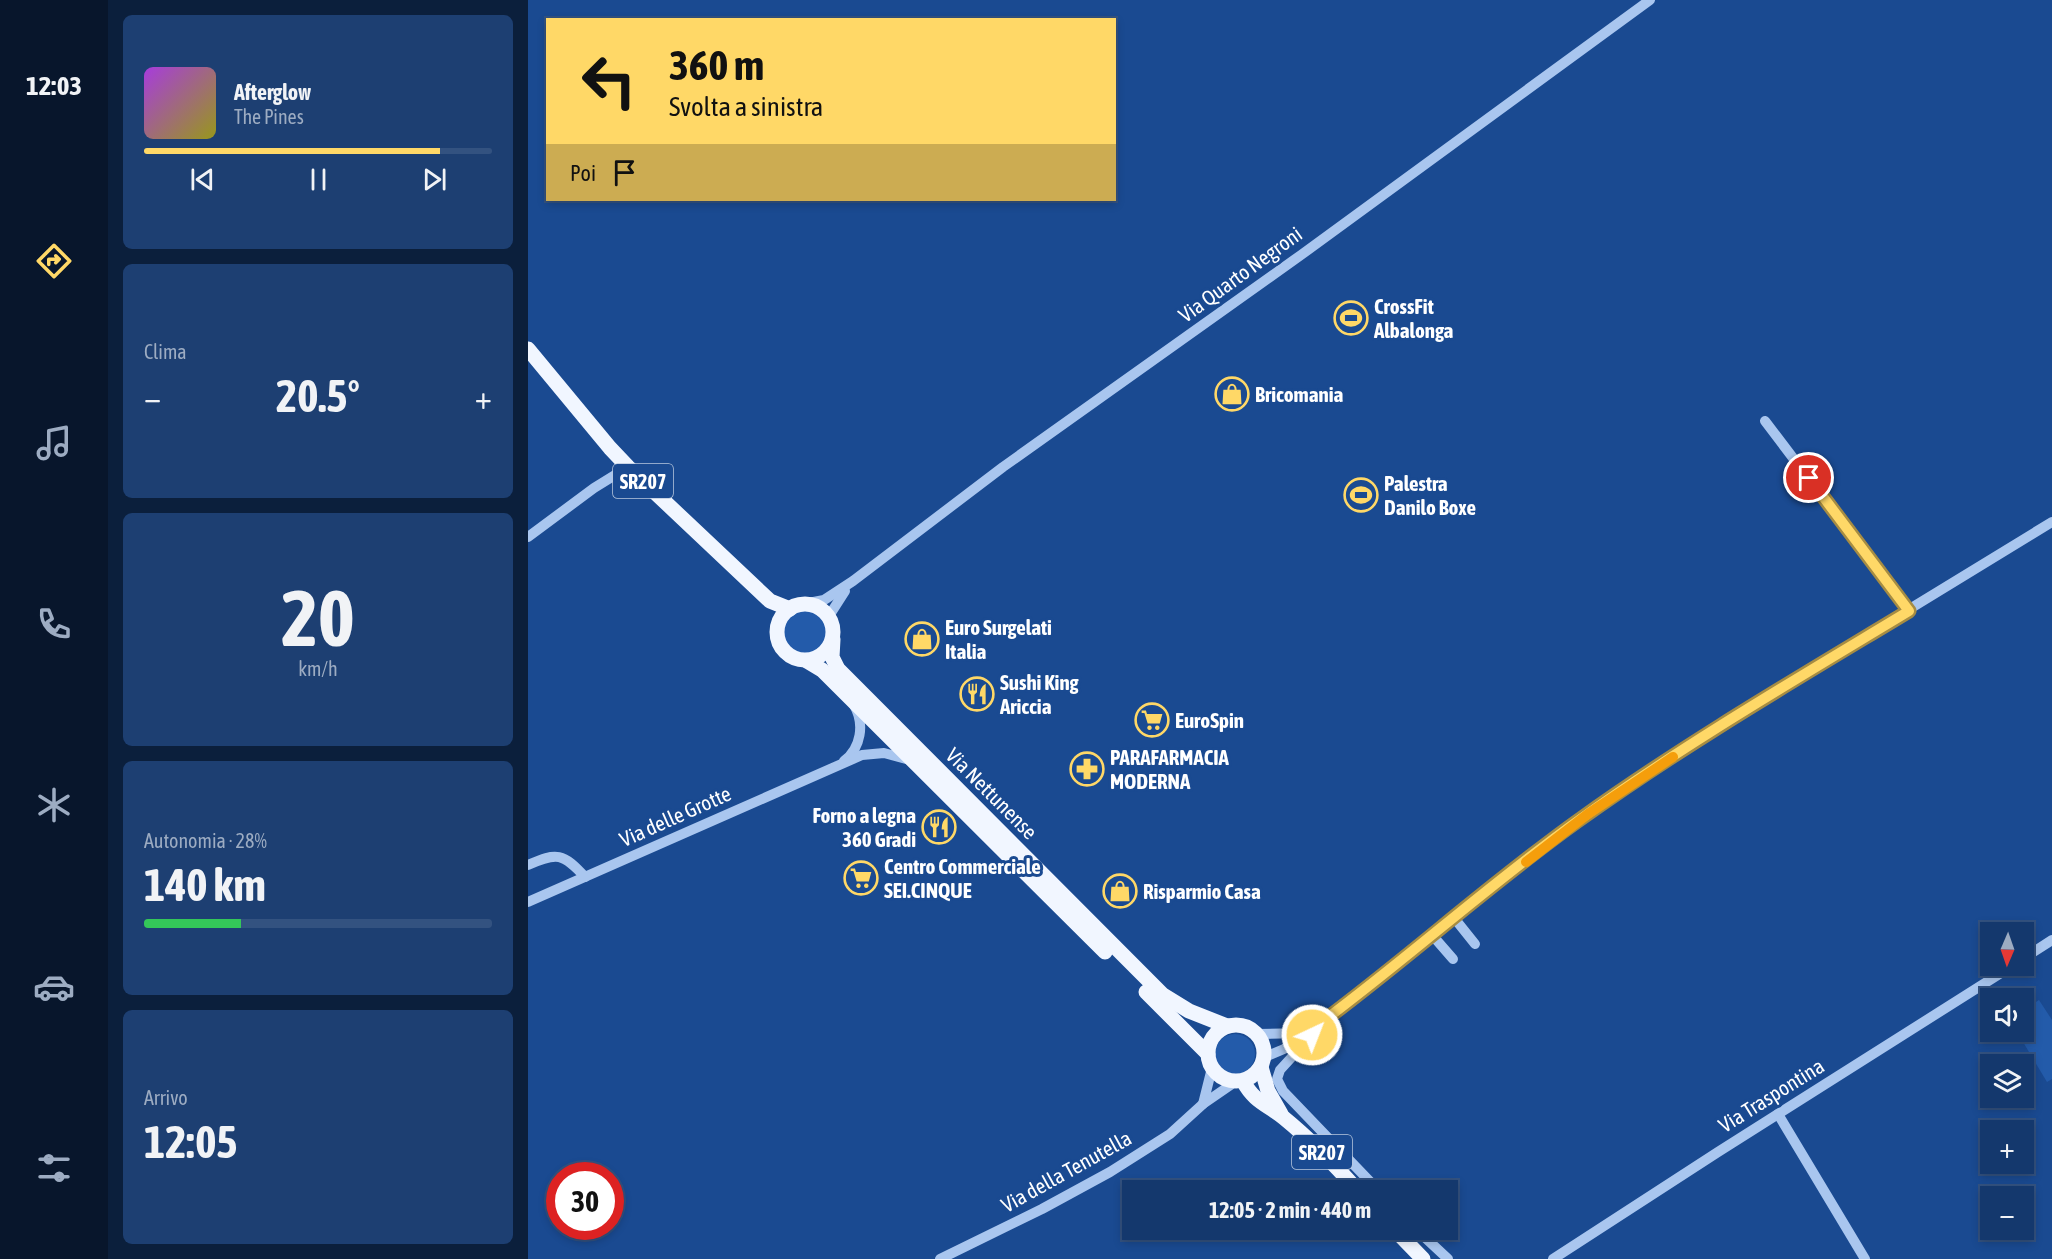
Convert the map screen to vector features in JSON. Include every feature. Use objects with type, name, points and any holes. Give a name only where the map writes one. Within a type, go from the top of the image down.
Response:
[{"type":"main road","name":"SR207","points":[[528,349],[627,467],[770,601],[791,611],[777,633],[784,651],[794,658],[807,661]]},
{"type":"main road","points":[[791,611],[818,607],[829,616],[832,623],[833,639],[824,654],[807,661]]},
{"type":"main road","name":"Via Nettunense","points":[[833,639],[831,652],[838,669],[1163,995],[1182,1007],[1227,1026],[1243,1026],[1257,1034],[1264,1045],[1263,1062],[1268,1091],[1282,1117]]},
{"type":"main road","name":"Via Nettunense","points":[[807,661],[822,670],[913,761],[1210,1061],[1221,1078],[1239,1082],[1250,1094],[1282,1117],[1329,1159],[1348,1180]]},
{"type":"main road","points":[[1210,1061],[1213,1037],[1227,1026]]},
{"type":"main road","points":[[1239,1082],[1257,1074],[1263,1062]]},
{"type":"main road","points":[[1405,1240],[1423,1259]]},
{"type":"street","name":"Via Quarto Negroni","points":[[791,611],[824,600],[853,581],[1003,467],[1301,255],[1650,0]]},
{"type":"street","points":[[1766,421],[1909,611]]},
{"type":"street","points":[[528,537],[594,488],[627,467]]},
{"type":"street","points":[[1263,1062],[1369,987],[1552,840],[1599,806],[1754,704],[2052,522]]},
{"type":"street","name":"Via Quarto Negroni","points":[[829,616],[853,581]]},
{"type":"street","name":"Via delle Grotte","points":[[838,765],[854,751],[860,737],[860,718],[851,700]]},
{"type":"street","name":"Via delle Grotte","points":[[528,902],[862,755],[878,753],[896,755],[913,761]]},
{"type":"street","points":[[528,865],[548,857],[562,856],[585,877]]},
{"type":"street","points":[[1455,919],[1475,944]]},
{"type":"street","points":[[1433,936],[1453,959]]},
{"type":"street","points":[[2034,952],[2052,940]]},
{"type":"street","name":"Via Traspontina","points":[[1553,1259],[1996,976]]},
{"type":"street","points":[[1257,1034],[1310,1030]]},
{"type":"street","points":[[1310,1030],[1312,1035],[1280,1070],[1277,1079],[1283,1091],[1368,1180]]},
{"type":"street","points":[[1203,1104],[1210,1061]]},
{"type":"street","name":"Via della Tenutella","points":[[940,1259],[1018,1222],[1088,1184],[1170,1134],[1203,1104],[1239,1082]]},
{"type":"street","points":[[1778,1114],[1865,1259]]},
{"type":"street","points":[[1428,1240],[1448,1259]]},
{"type":"shaded area","points":[[806,606],[820,610],[828,618],[832,632],[828,646],[820,654],[806,658],[792,654],[784,646],[780,632],[784,618],[792,610]]},
{"type":"shaded area","points":[[2039,1000],[2052,1020],[2052,1079],[2047,1082],[2034,1060],[2034,1054],[2030,1054],[2023,1042],[2034,1042],[2034,1003]]},
{"type":"shaded area","points":[[1235,1034],[1243,1035],[1249,1040],[1254,1046],[1254,1062],[1249,1068],[1243,1073],[1235,1074],[1227,1073],[1221,1068],[1216,1062],[1215,1054],[1216,1046],[1221,1040],[1227,1035]]},
{"type":"slow traffic","points":[[1526,862],[1588,814],[1673,757]]},
{"type":"place","name":"CrossFit Albalonga","points":[[1351,318]]},
{"type":"place","name":"Bricomania","points":[[1232,394]]},
{"type":"place","name":"Palestra Danilo Boxe","points":[[1361,495]]},
{"type":"place","name":"Euro Surgelati Italia","points":[[922,639]]},
{"type":"place","name":"Sushi King Ariccia","points":[[977,694]]},
{"type":"place","name":"EuroSpin","points":[[1152,720]]},
{"type":"place","name":"PARAFARMACIA MODERNA","points":[[1087,769]]},
{"type":"place","name":"Forno a legna 360 Gradi","points":[[939,827]]},
{"type":"place","name":"Centro Commerciale SEI.CINQUE","points":[[861,878]]},
{"type":"place","name":"Risparmio Casa","points":[[1120,891]]},
{"type":"route","points":[[1312,1035],[1314,1028],[1588,814],[1754,704],[1909,611],[1809,478]]}]
